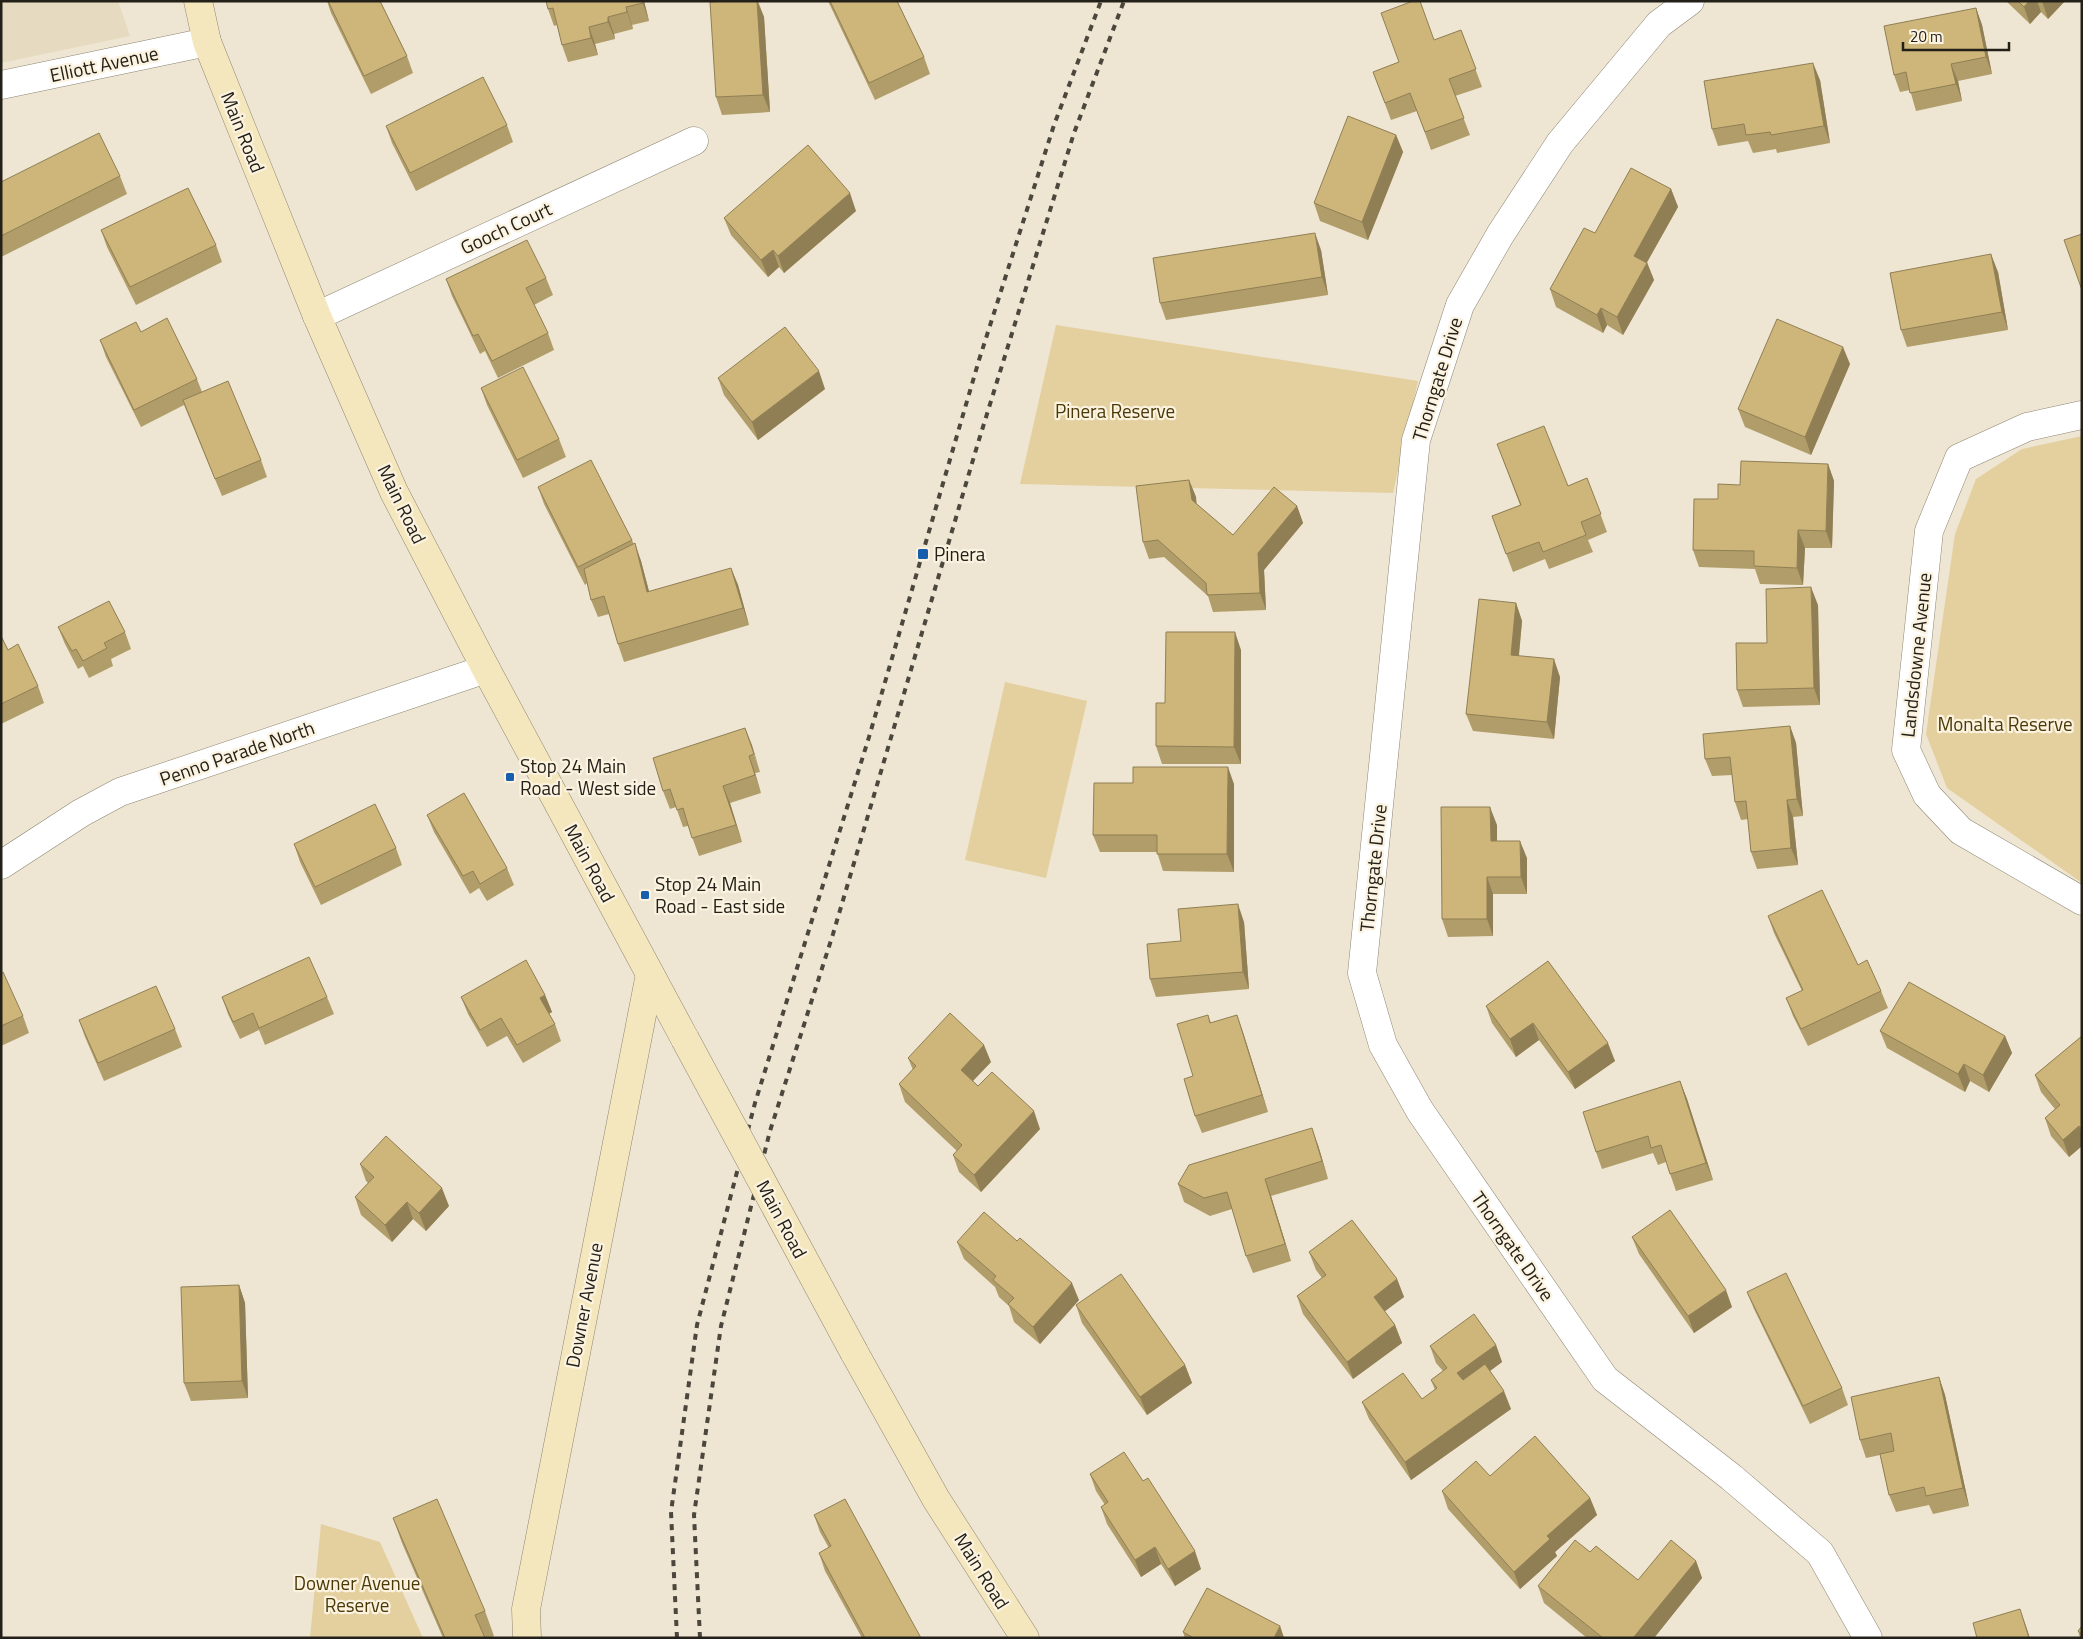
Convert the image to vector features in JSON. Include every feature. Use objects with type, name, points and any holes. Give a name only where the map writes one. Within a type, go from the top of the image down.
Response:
[{"type":"main road","name":"Main Road","points":[[198,1],[207,42],[317,316],[394,492],[486,669],[854,1352],[936,1499],[1025,1638]]},
{"type":"main road","name":"Downer Avenue","points":[[527,1638],[526,1609],[650,974]]},
{"type":"street","name":"Thorngate Drive","points":[[1690,1],[1659,24],[1560,143],[1500,236],[1460,305],[1416,440],[1362,973],[1383,1045],[1420,1111],[1605,1379],[1731,1477],[1820,1554],[1868,1638]]},
{"type":"street","name":"Elliott Avenue","points":[[1,85],[207,42]]},
{"type":"street","name":"Gooch Court","points":[[317,316],[694,141]]},
{"type":"street","name":"Landsdowne Avenue","points":[[2082,415],[2027,427],[1959,458],[1930,532],[1906,750],[1927,795],[1961,831],[2082,901]]},
{"type":"street","name":"Penno Parade North","points":[[1,865],[81,813],[120,792],[486,669]]},
{"type":"shaded area","points":[[1,1],[118,1],[130,36],[1,63]]},
{"type":"green space","name":"Pinera Reserve","points":[[1056,325],[1418,381],[1393,493],[1020,484]]},
{"type":"green space","name":"Monalta Reserve","points":[[2082,436],[2082,883],[1947,788],[1926,734],[1955,534],[1976,479],[2022,449]]},
{"type":"green space","points":[[1005,682],[1087,701],[1046,878],[965,860]]},
{"type":"green space","name":"Downer Avenue Reserve","points":[[321,1524],[380,1542],[423,1638],[310,1638]]},
{"type":"building","points":[[328,1],[380,1],[407,56],[364,76]]},
{"type":"building","points":[[546,1],[642,1],[643,3],[626,7],[627,12],[608,17],[608,22],[589,27],[591,38],[562,45],[553,8],[548,9]]},
{"type":"building","points":[[757,1],[763,95],[716,97],[710,2]]},
{"type":"building","points":[[830,1],[897,1],[924,57],[869,83]]},
{"type":"building","points":[[1413,1],[1420,1],[1434,40],[1461,30],[1476,69],[1449,79],[1464,118],[1425,132],[1410,93],[1385,103],[1373,72],[1399,62],[1381,13]]},
{"type":"building","points":[[2018,1],[2029,1],[2024,7]]},
{"type":"building","points":[[1976,8],[1986,57],[1951,64],[1956,84],[1910,93],[1906,72],[1894,75],[1884,26]]},
{"type":"building","points":[[1813,63],[1824,126],[1771,135],[1770,132],[1746,135],[1744,124],[1712,129],[1704,81]]},
{"type":"building","points":[[483,77],[507,125],[410,173],[386,126]]},
{"type":"building","points":[[1348,116],[1396,135],[1362,222],[1314,203]]},
{"type":"building","points":[[99,133],[120,176],[1,236],[1,182]]},
{"type":"building","points":[[808,145],[850,193],[778,256],[773,250],[761,260],[724,218]]},
{"type":"building","points":[[1631,168],[1671,189],[1634,256],[1647,263],[1617,317],[1601,308],[1597,315],[1550,289],[1584,228],[1595,233]]},
{"type":"building","points":[[188,188],[216,245],[130,287],[101,230]]},
{"type":"building","points":[[1315,233],[1322,277],[1160,303],[1153,258]]},
{"type":"building","points":[[2082,234],[2082,290],[2064,240]]},
{"type":"building","points":[[527,240],[546,278],[526,288],[548,333],[492,361],[478,334],[473,336],[446,279]]},
{"type":"building","points":[[1991,254],[2002,312],[1901,330],[1890,273]]},
{"type":"building","points":[[167,318],[197,379],[134,410],[100,340],[136,322],[141,332]]},
{"type":"building","points":[[1777,319],[1843,347],[1805,437],[1738,409]]},
{"type":"building","points":[[785,327],[819,371],[752,422],[718,378]]},
{"type":"building","points":[[523,367],[559,439],[517,460],[481,388]]},
{"type":"building","points":[[228,381],[261,460],[215,479],[183,400]]},
{"type":"building","points":[[1544,426],[1568,486],[1587,478],[1601,514],[1581,522],[1586,535],[1543,552],[1539,542],[1506,554],[1492,516],[1521,505],[1497,444]]},
{"type":"building","points":[[591,460],[632,540],[578,567],[538,487]]},
{"type":"building","points":[[1741,461],[1828,464],[1826,531],[1798,530],[1797,568],[1754,566],[1754,551],[1693,550],[1694,499],[1718,499],[1718,484],[1740,485]]},
{"type":"building","points":[[1189,480],[1192,500],[1233,535],[1274,487],[1297,506],[1258,553],[1260,593],[1207,595],[1206,583],[1158,540],[1143,542],[1136,486]]},
{"type":"building","points":[[635,543],[647,592],[731,568],[743,608],[618,644],[604,596],[591,600],[584,569]]},
{"type":"building","points":[[1811,587],[1814,688],[1737,690],[1736,643],[1767,643],[1766,589]]},
{"type":"building","points":[[1479,599],[1516,603],[1511,655],[1554,659],[1547,722],[1466,714]]},
{"type":"building","points":[[109,601],[125,632],[104,643],[107,648],[83,661],[76,649],[72,651],[58,627]]},
{"type":"building","points":[[1166,632],[1235,632],[1234,747],[1156,746],[1156,703],[1165,703]]},
{"type":"building","points":[[1,636],[8,650],[18,644],[38,686],[1,704]]},
{"type":"building","points":[[1790,726],[1797,799],[1787,800],[1791,848],[1751,852],[1746,801],[1735,802],[1730,757],[1705,759],[1703,734]]},
{"type":"building","points":[[745,728],[754,754],[749,756],[755,775],[723,786],[736,825],[692,838],[683,808],[677,810],[670,789],[663,791],[653,758]]},
{"type":"building","points":[[1133,767],[1228,767],[1227,854],[1157,854],[1157,835],[1093,835],[1094,783],[1133,783]]},
{"type":"building","points":[[464,793],[507,868],[480,884],[473,871],[463,876],[427,815]]},
{"type":"building","points":[[375,804],[396,848],[315,887],[294,844]]},
{"type":"building","points":[[1441,807],[1490,807],[1491,841],[1520,841],[1521,877],[1487,877],[1487,919],[1442,919]]},
{"type":"building","points":[[1822,890],[1858,965],[1867,960],[1881,991],[1801,1029],[1786,998],[1803,990],[1768,916]]},
{"type":"building","points":[[1238,904],[1243,972],[1150,979],[1147,944],[1181,941],[1178,909]]},
{"type":"building","points":[[309,957],[327,997],[259,1028],[253,1013],[233,1022],[222,997]]},
{"type":"building","points":[[526,960],[545,995],[540,998],[555,1024],[517,1045],[501,1018],[480,1030],[461,997]]},
{"type":"building","points":[[1548,961],[1608,1043],[1568,1072],[1533,1023],[1510,1039],[1486,1006]]},
{"type":"building","points":[[3,972],[23,1016],[1,1026],[1,973]]},
{"type":"building","points":[[1909,982],[2005,1036],[1983,1075],[1964,1064],[1958,1074],[1880,1031]]},
{"type":"building","points":[[156,986],[175,1029],[98,1063],[79,1020]]},
{"type":"building","points":[[950,1013],[984,1045],[961,1070],[978,1086],[992,1072],[1034,1111],[974,1175],[953,1155],[962,1145],[899,1084],[916,1066],[908,1058]]},
{"type":"building","points":[[1208,1015],[1210,1023],[1237,1015],[1262,1095],[1195,1116],[1184,1079],[1193,1076],[1177,1024]]},
{"type":"building","points":[[2082,1036],[2082,1130],[2079,1126],[2063,1140],[2045,1118],[2060,1105],[2035,1075]]},
{"type":"building","points":[[1680,1081],[1706,1163],[1670,1174],[1661,1145],[1651,1148],[1648,1136],[1596,1152],[1583,1112]]},
{"type":"building","points":[[1312,1128],[1322,1161],[1265,1179],[1285,1244],[1246,1256],[1227,1192],[1204,1198],[1178,1184],[1189,1165]]},
{"type":"building","points":[[386,1136],[442,1188],[419,1213],[407,1202],[385,1225],[355,1197],[374,1177],[360,1164]]},
{"type":"building","points":[[1670,1210],[1726,1290],[1688,1316],[1632,1237]]},
{"type":"building","points":[[984,1212],[1017,1241],[1020,1238],[1072,1283],[1033,1327],[1008,1304],[1014,1298],[993,1280],[996,1276],[957,1242]]},
{"type":"building","points":[[1352,1220],[1397,1279],[1374,1297],[1395,1325],[1347,1362],[1297,1296],[1326,1275],[1309,1252]]},
{"type":"building","points":[[1786,1273],[1842,1388],[1803,1406],[1747,1292]]},
{"type":"building","points":[[1121,1274],[1185,1365],[1140,1397],[1076,1305]]},
{"type":"building","points":[[239,1285],[242,1381],[184,1383],[181,1287]]},
{"type":"building","points":[[1474,1314],[1496,1345],[1457,1373],[1463,1380],[1485,1364],[1504,1391],[1405,1462],[1362,1402],[1403,1373],[1422,1399],[1437,1388],[1431,1380],[1447,1368],[1430,1346]]},
{"type":"building","points":[[1939,1377],[1963,1488],[1926,1496],[1924,1487],[1889,1495],[1880,1454],[1894,1451],[1891,1433],[1860,1440],[1851,1397]]},
{"type":"building","points":[[1535,1436],[1590,1498],[1547,1536],[1550,1539],[1514,1572],[1442,1491],[1476,1461],[1490,1476]]},
{"type":"building","points":[[1124,1452],[1143,1481],[1148,1478],[1195,1551],[1168,1569],[1155,1547],[1135,1560],[1101,1507],[1108,1502],[1090,1474]]},
{"type":"building","points":[[437,1499],[485,1611],[475,1615],[485,1638],[445,1638],[393,1518]]},
{"type":"building","points":[[845,1499],[921,1638],[865,1638],[819,1553],[831,1546],[814,1515]]},
{"type":"building","points":[[1575,1540],[1590,1552],[1596,1546],[1638,1580],[1671,1540],[1696,1561],[1633,1638],[1603,1638],[1538,1586]]},
{"type":"building","points":[[1207,1588],[1280,1626],[1274,1638],[1194,1638],[1183,1632]]},
{"type":"building","points":[[2020,1609],[2029,1638],[1977,1638],[1973,1623]]},
{"type":"building","points":[[2082,1626],[2082,1634],[2078,1631]]},
{"type":"railway","points":[[677,1638],[671,1512],[697,1325],[755,1103],[869,737],[979,360],[1054,125],[1101,1]]},
{"type":"railway","points":[[700,1638],[694,1515],[721,1326],[770,1131],[833,934],[978,443],[1074,133],[1124,1]]},
{"type":"place","name":"Pinera","points":[[923,554]]},
{"type":"place","name":"Stop 24 Main Road - West side","points":[[510,777]]},
{"type":"place","name":"Stop 24 Main Road - East side","points":[[645,895]]}]
